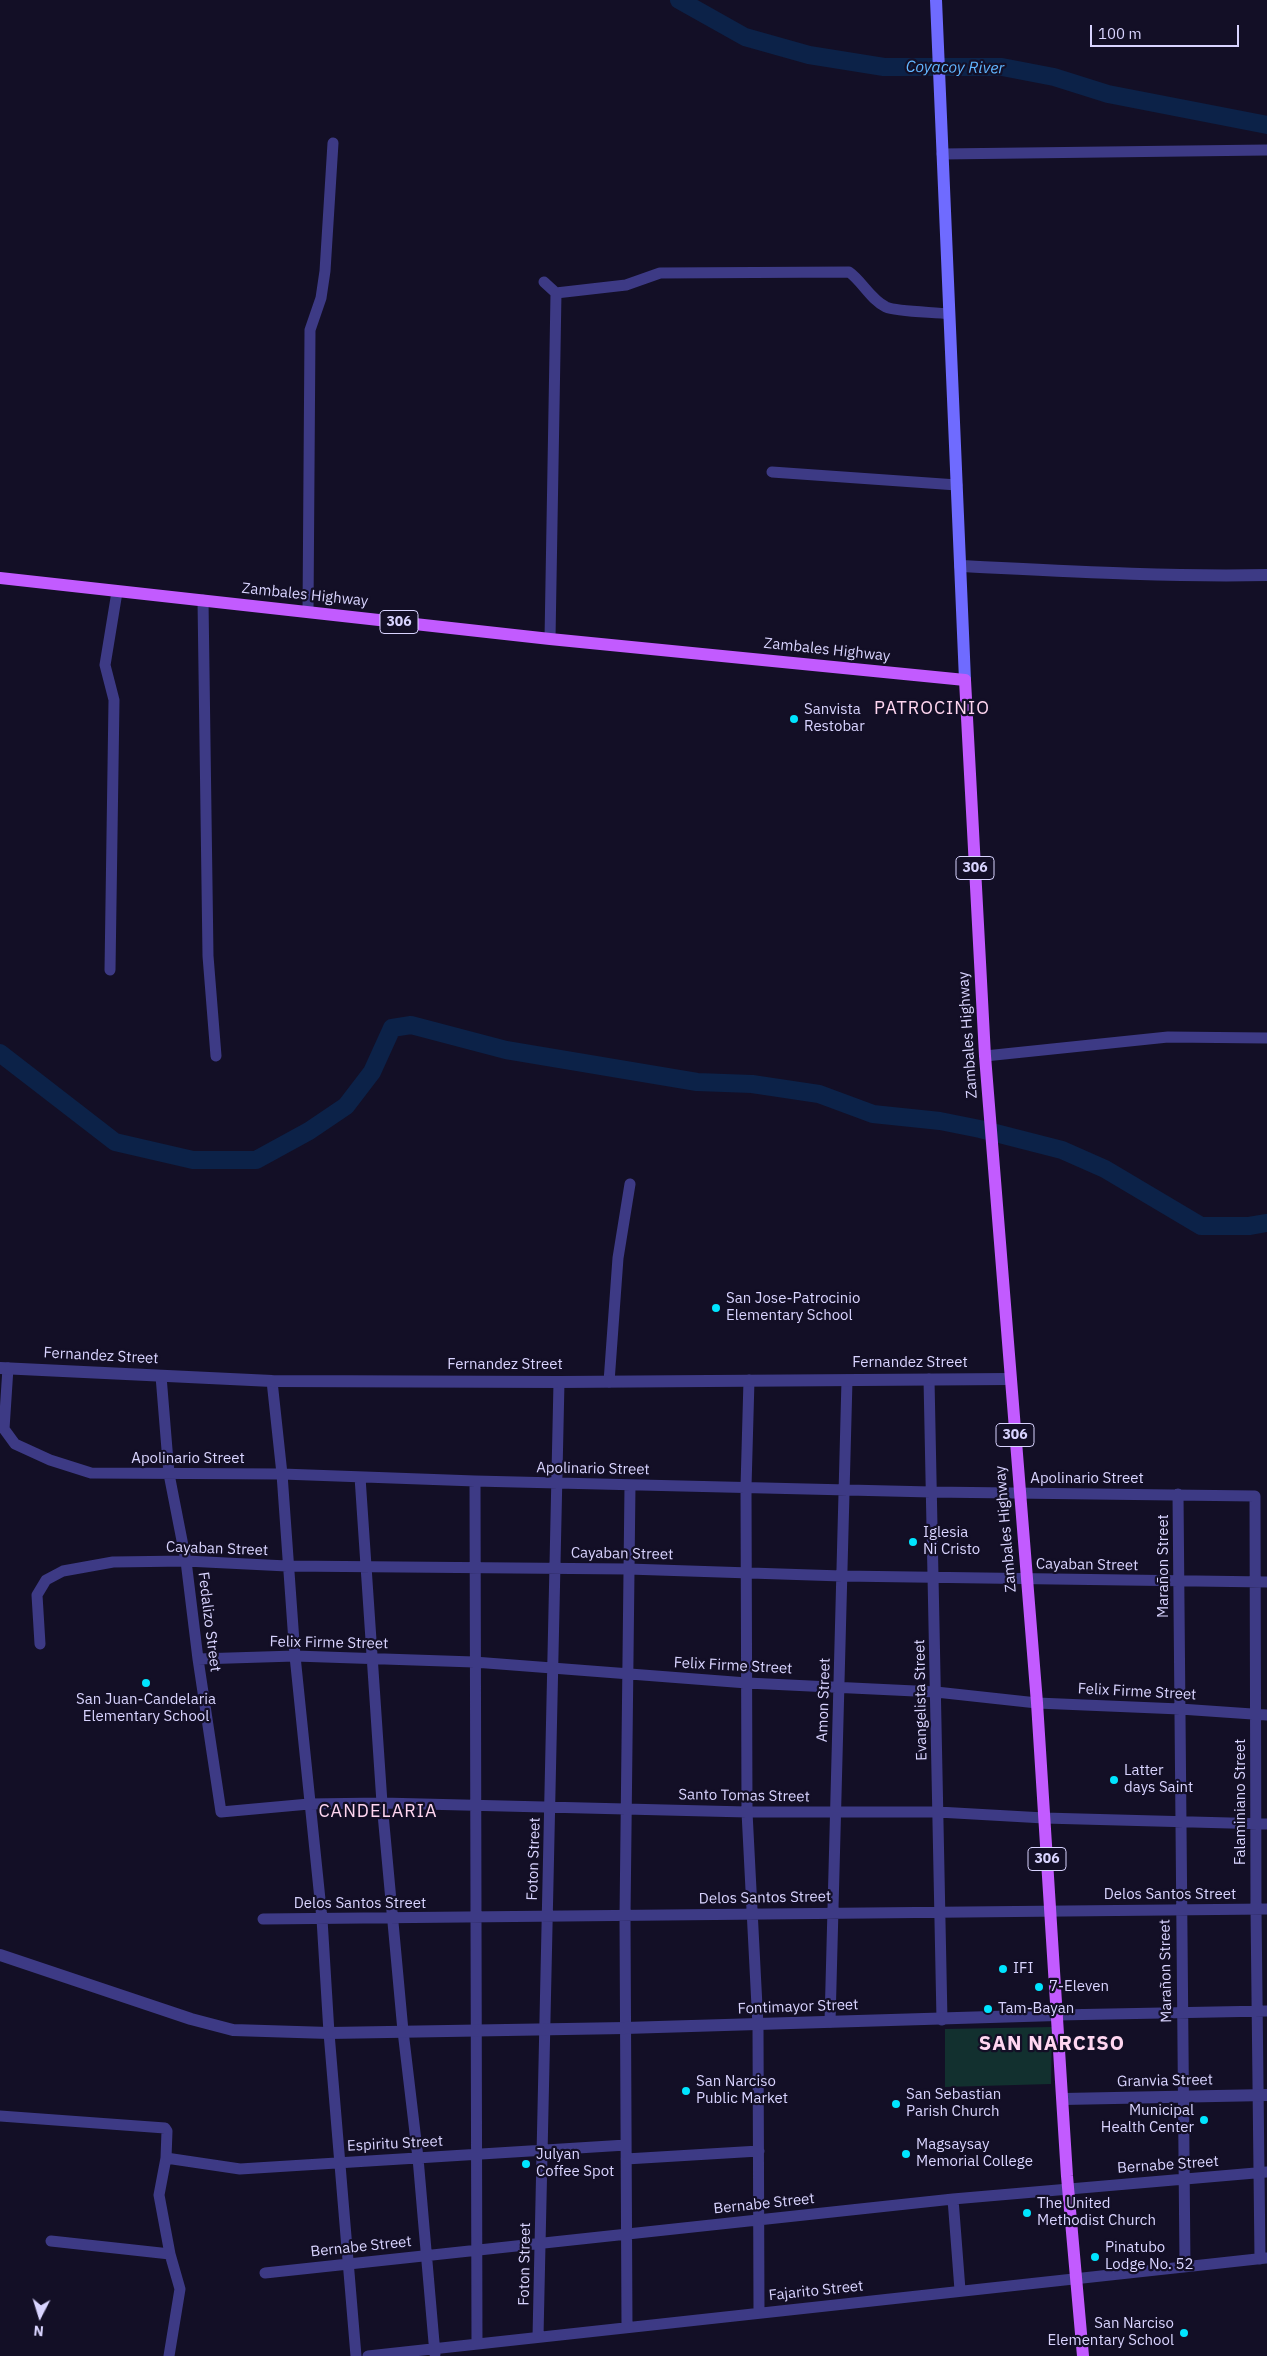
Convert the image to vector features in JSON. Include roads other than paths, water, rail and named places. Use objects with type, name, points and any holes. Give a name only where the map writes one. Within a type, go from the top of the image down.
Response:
[{"type":"main road","points":[[936,0],[965,680]]},
{"type":"main road","name":"Zambales Highway","points":[[0,578],[550,639],[965,680],[985,1056],[1037,1703],[1068,2188],[1084,2356]]},
{"type":"street","points":[[308,612],[310,330],[326,271],[333,143]]},
{"type":"street","points":[[942,154],[1267,150]]},
{"type":"street","points":[[556,293],[626,285],[660,273],[849,272],[856,277],[860,285],[887,307],[949,314]]},
{"type":"street","points":[[544,282],[556,293],[550,639]]},
{"type":"street","points":[[772,472],[957,485]]},
{"type":"street","points":[[960,566],[1117,574],[1267,575]]},
{"type":"street","points":[[110,970],[114,700],[105,665],[118,592]]},
{"type":"street","points":[[203,600],[208,956],[216,1056]]},
{"type":"street","points":[[985,1056],[1168,1037],[1267,1038]]},
{"type":"street","points":[[609,1382],[618,1258],[630,1184]]},
{"type":"street","name":"Fernandez Street","points":[[4,1368],[272,1381],[609,1382],[1010,1379]]},
{"type":"street","name":"Apolinario Street","points":[[4,1368],[4,1429],[15,1444],[50,1460],[91,1473],[282,1474],[476,1481],[931,1492],[1255,1496]]},
{"type":"street","name":"Fedalizo Street","points":[[161,1376],[169,1474],[186,1561],[198,1659],[221,1812]]},
{"type":"street","name":"Evangelista Street","points":[[929,1379],[942,2020]]},
{"type":"street","points":[[749,1380],[746,1487],[747,1812],[758,2026],[759,2313]]},
{"type":"street","name":"Amon Street","points":[[830,2022],[847,1380]]},
{"type":"street","points":[[272,1381],[282,1474],[287,1566],[295,1656],[322,1920],[329,2033],[356,2356]]},
{"type":"street","name":"Foton Street","points":[[538,2337],[559,1382]]},
{"type":"street","points":[[360,1477],[382,1803],[403,2031],[418,2158],[434,2352]]},
{"type":"street","points":[[476,1481],[474,1662],[477,2344]]},
{"type":"street","points":[[627,2327],[625,1917],[630,1485]]},
{"type":"street","name":"Marañon Street","points":[[1178,1494],[1180,1910],[1185,2266]]},
{"type":"street","name":"Falaminiano Street","points":[[1255,1496],[1261,1582],[1263,2258]]},
{"type":"street","name":"Cayaban Street","points":[[40,1644],[37,1595],[46,1580],[63,1571],[96,1564],[186,1561],[287,1566],[475,1566],[746,1571],[842,1576],[1261,1582]]},
{"type":"street","name":"Felix Firme Street","points":[[198,1659],[295,1656],[474,1662],[748,1682],[936,1692],[1037,1703],[1180,1708],[1262,1714]]},
{"type":"street","name":"Santo Tomas Street","points":[[221,1812],[309,1804],[382,1803],[747,1812],[938,1812],[1044,1818],[1262,1824]]},
{"type":"street","name":"Delos Santos Street","points":[[263,1919],[547,1918],[752,1913],[1261,1909]]},
{"type":"street","name":"Fontimayor Street","points":[[0,1955],[191,2019],[232,2030],[329,2033],[758,2026],[1058,2015],[1262,2011]]},
{"type":"street","name":"Granvia Street","points":[[1063,2099],[1263,2095]]},
{"type":"street","points":[[0,2116],[165,2128],[167,2131],[166,2158],[159,2196],[170,2254],[180,2289],[169,2356]]},
{"type":"street","name":"Espiritu Street","points":[[166,2158],[240,2169],[626,2145]]},
{"type":"street","points":[[626,2159],[758,2151]]},
{"type":"street","name":"Bernabe Street","points":[[265,2273],[953,2199],[1184,2178],[1263,2173]]},
{"type":"street","points":[[953,2199],[960,2290]]},
{"type":"street","points":[[51,2241],[170,2254]]},
{"type":"street","name":"Fajarito Street","points":[[368,2356],[434,2352],[477,2344],[538,2337],[1263,2258]]},
{"type":"waterway","name":"Coyacoy River","points":[[679,0],[745,37],[809,55],[884,67],[1002,67],[1054,77],[1108,94],[1267,125]]},
{"type":"waterway","points":[[0,1053],[115,1142],[193,1160],[256,1160],[309,1131],[346,1106],[372,1072],[392,1028],[411,1025],[506,1050],[697,1082],[752,1084],[819,1094],[873,1114],[940,1121],[980,1129],[1062,1150],[1105,1169],[1201,1226],[1249,1226],[1267,1223]]},
{"type":"place","name":"Sanvista Restobar","points":[[794,719]]},
{"type":"place","name":"San Jose-Patrocinio Elementary School","points":[[716,1308]]},
{"type":"place","name":"Iglesia Ni Cristo","points":[[913,1542]]},
{"type":"place","name":"San Juan-Candelaria Elementary School","points":[[146,1683]]},
{"type":"place","name":"Latter days Saint","points":[[1114,1780]]},
{"type":"place","name":"IFI","points":[[1003,1969]]},
{"type":"place","name":"7-Eleven","points":[[1039,1987]]},
{"type":"place","name":"Tam-Bayan","points":[[988,2009]]},
{"type":"place","name":"San Narciso Public Market","points":[[686,2091]]},
{"type":"place","name":"San Sebastian Parish Church","points":[[896,2104]]},
{"type":"place","name":"Municipal Health Center","points":[[1204,2120]]},
{"type":"place","name":"Magsaysay Memorial College","points":[[906,2154]]},
{"type":"place","name":"Julyan Coffee Spot","points":[[526,2164]]},
{"type":"place","name":"The United Methodist Church","points":[[1027,2213]]},
{"type":"place","name":"Pinatubo Lodge No. 52","points":[[1095,2257]]},
{"type":"place","name":"San Narciso Elementary School","points":[[1184,2333]]},
{"type":"district","name":"PATROCINIO","points":[[932,709]]},
{"type":"district","name":"CANDELARIA","points":[[378,1812]]},
{"type":"district","name":"SAN NARCISO","points":[[1052,2044]]}]
